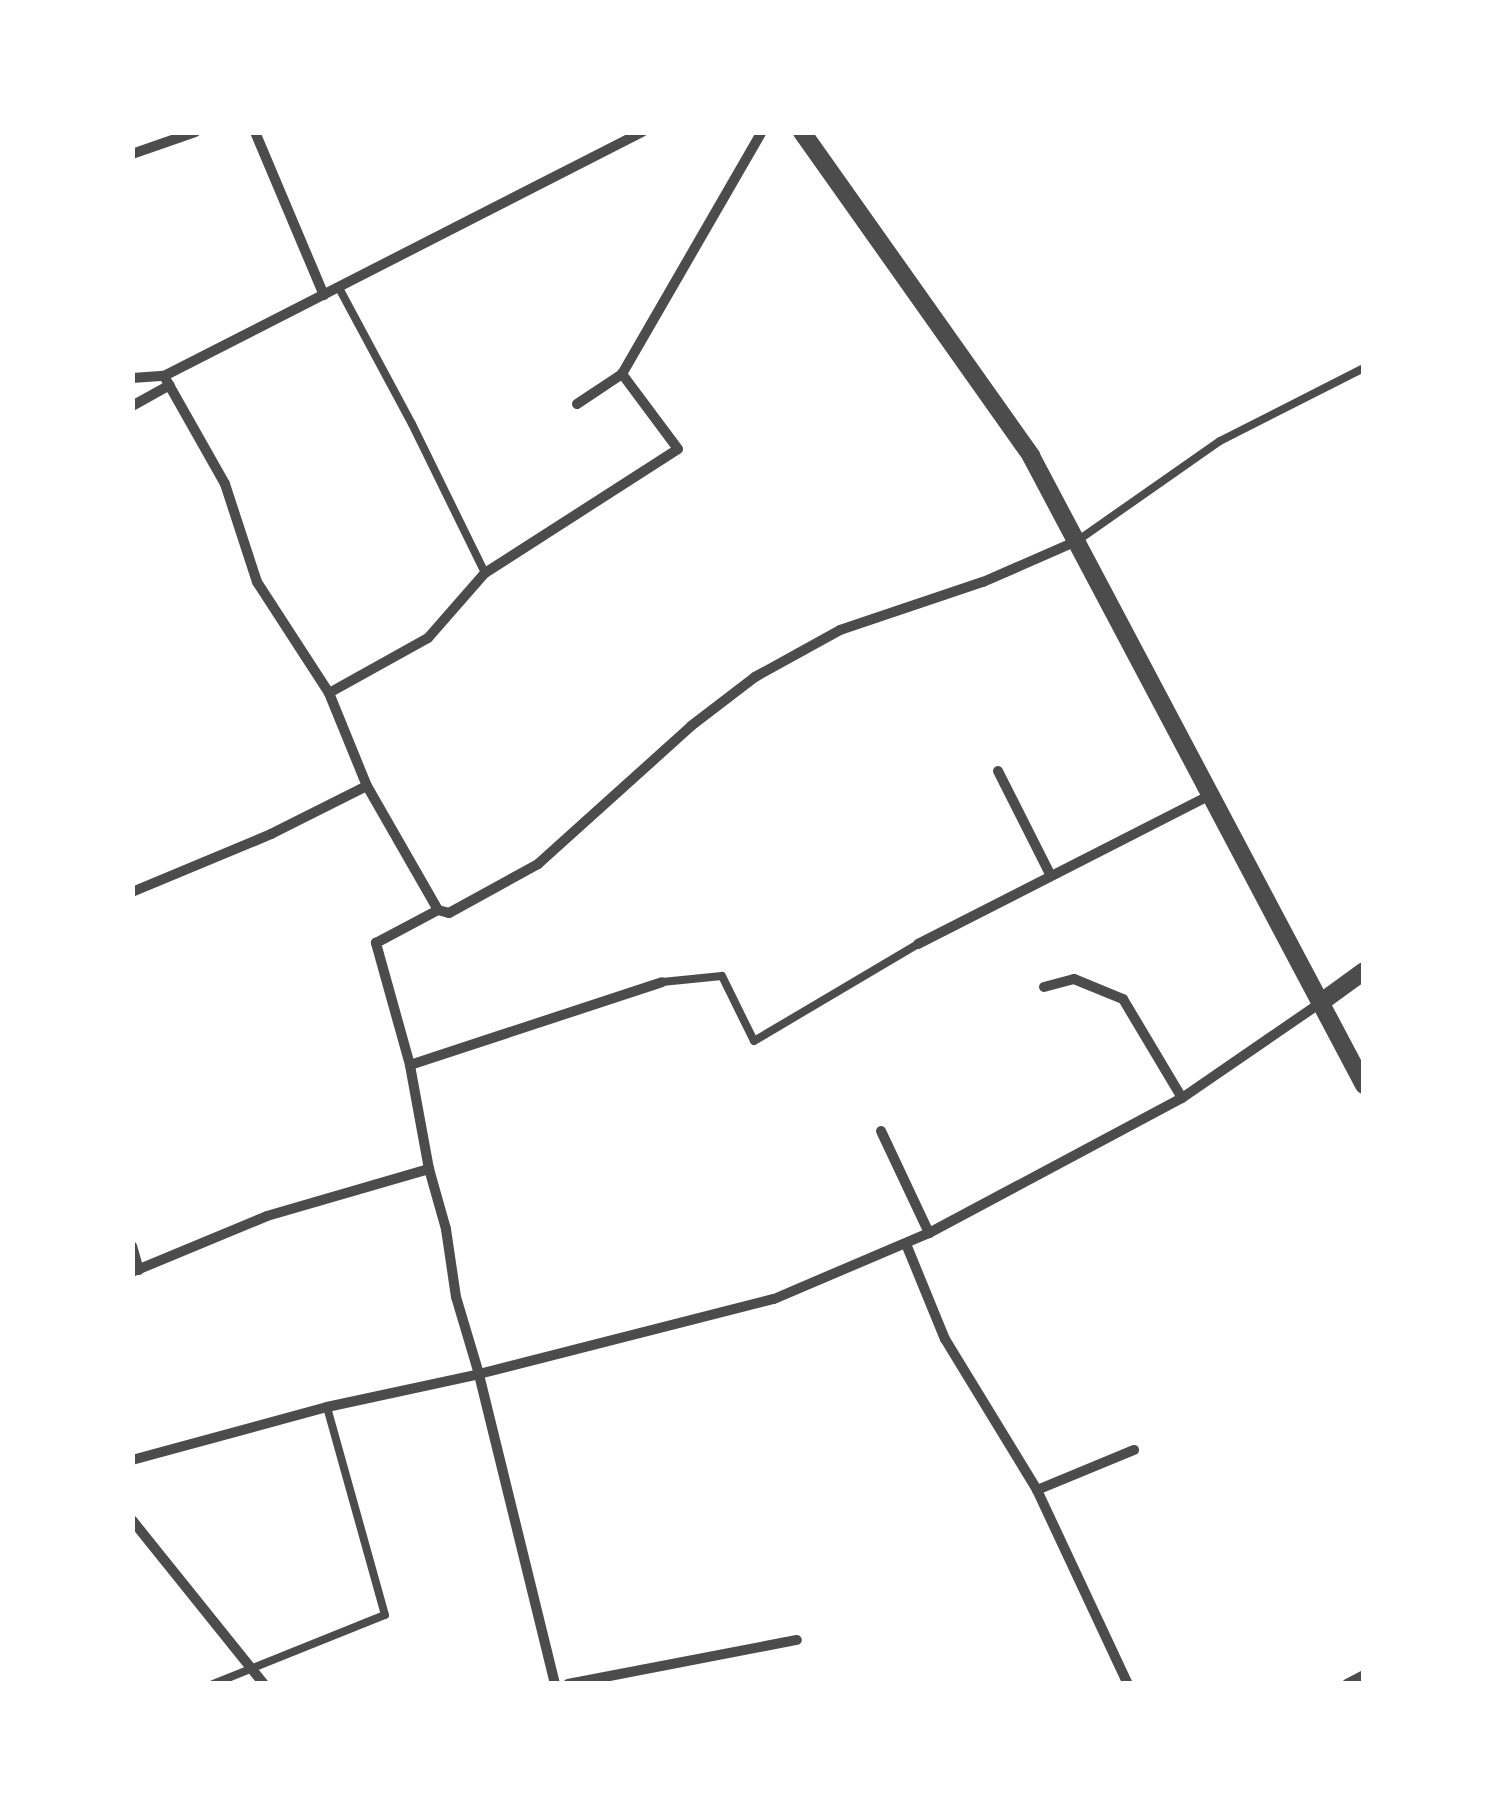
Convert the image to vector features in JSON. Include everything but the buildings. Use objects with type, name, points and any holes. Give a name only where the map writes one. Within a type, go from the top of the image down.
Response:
[{"type":"street","points":[[132,154],[195,132]]},
{"type":"street","points":[[132,406],[167,381],[324,295],[642,132]]},
{"type":"street","points":[[577,404],[622,374],[762,132]]},
{"type":"street","points":[[802,132],[1031,456],[1364,1085]]},
{"type":"street","points":[[259,134],[324,295]]},
{"type":"street","points":[[329,693],[428,638],[485,573],[678,449],[622,374]]},
{"type":"street","points":[[132,378],[167,381]]},
{"type":"street","points":[[167,381],[225,484],[257,582],[329,693],[367,786],[438,910],[448,913],[538,864],[691,726],[755,677],[840,630],[983,582],[1077,541]]},
{"type":"street","points":[[998,771],[1050,874]]},
{"type":"street","points":[[132,892],[271,834],[367,786]]},
{"type":"street","points":[[918,944],[1208,796]]},
{"type":"street","points":[[438,910],[376,944],[410,1065],[429,1169],[446,1228],[456,1298],[479,1374],[555,1684]]},
{"type":"street","points":[[132,1460],[327,1407],[479,1374],[774,1298],[929,1234],[1182,1098],[1364,971]]},
{"type":"street","points":[[1044,987],[1074,979],[1124,999],[1182,1098]]},
{"type":"street","points":[[410,1065],[662,982]]},
{"type":"street","points":[[880,1130],[929,1234]]},
{"type":"street","points":[[132,1246],[136,1271],[267,1216],[429,1169]]},
{"type":"street","points":[[906,1244],[945,1339],[1037,1490],[1128,1684]]},
{"type":"street","points":[[1037,1490],[1134,1450]]},
{"type":"street","points":[[132,1520],[264,1684]]},
{"type":"street","points":[[568,1684],[797,1640]]},
{"type":"street","points":[[1347,1684],[1364,1676]]},
{"type":"lane","points":[[339,288],[485,573]]},
{"type":"lane","points":[[1077,541],[1220,441],[1364,368]]},
{"type":"lane","points":[[662,982],[722,976],[754,1041],[918,944]]},
{"type":"lane","points":[[213,1684],[385,1615],[327,1407]]}]
